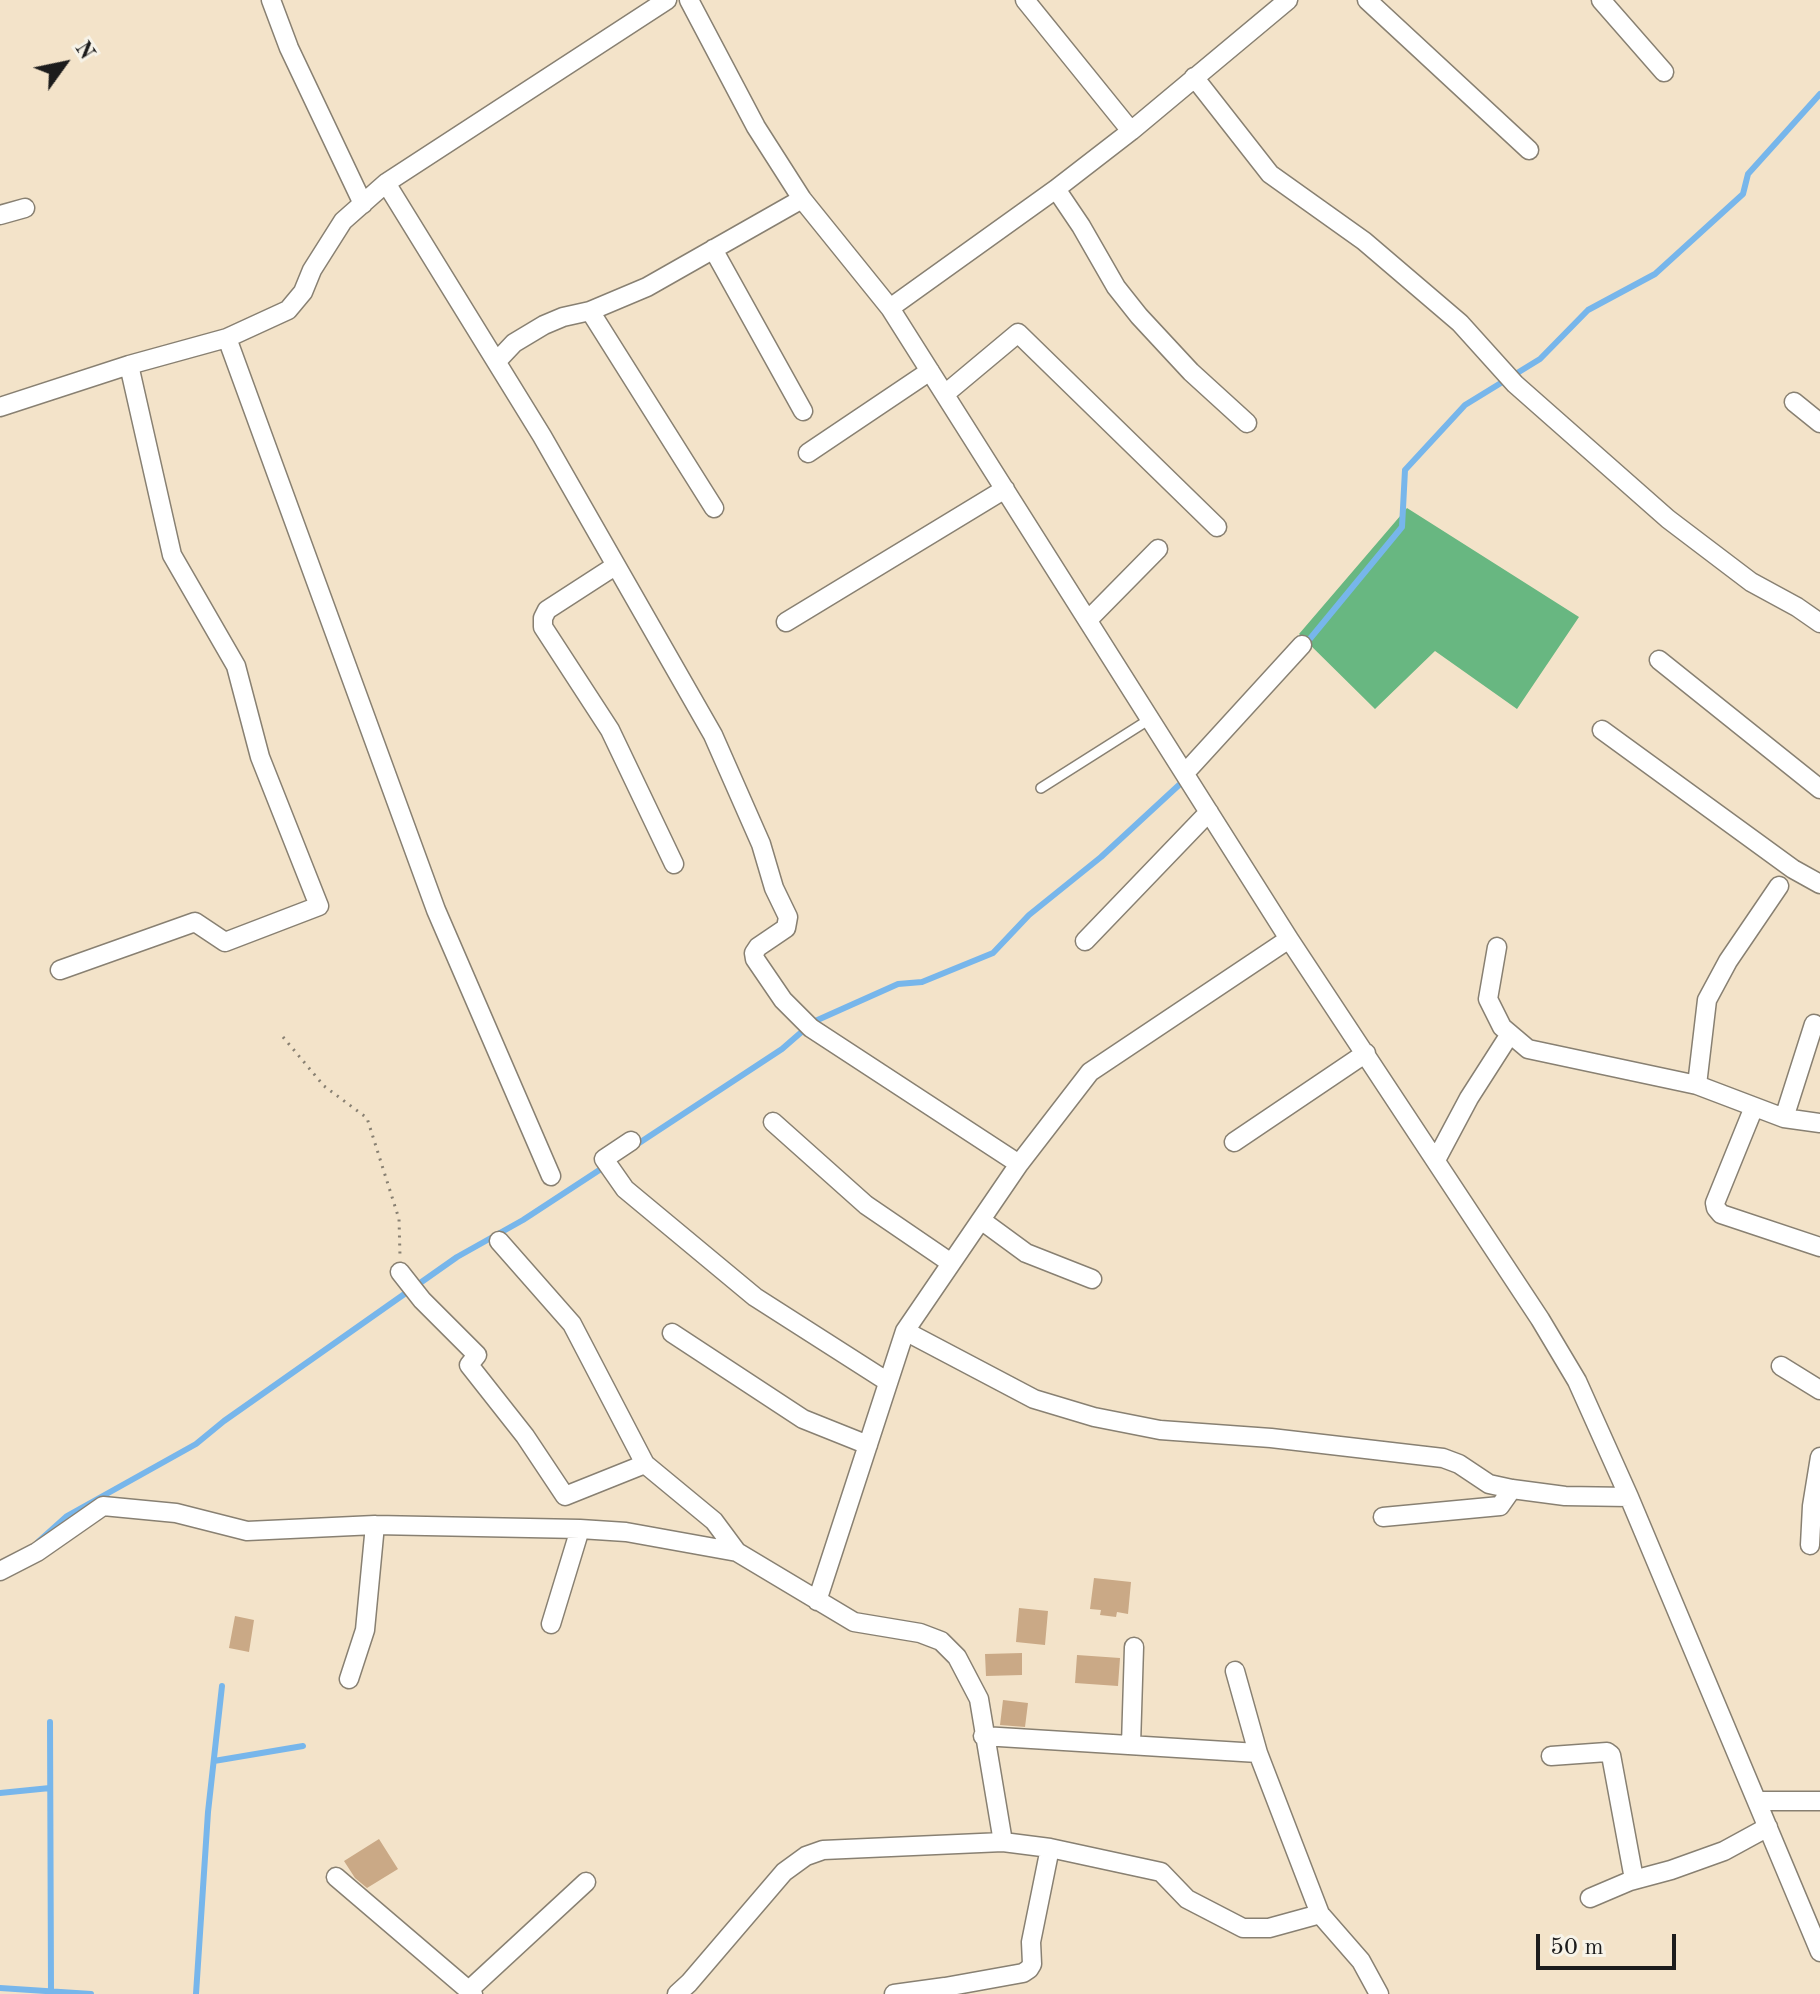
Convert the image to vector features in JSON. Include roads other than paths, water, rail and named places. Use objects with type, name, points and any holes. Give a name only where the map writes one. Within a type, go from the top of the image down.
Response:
[{"type":"street","points":[[271,0],[289,48],[363,204]]},
{"type":"street","points":[[0,407],[129,365],[227,338],[288,310],[303,292],[312,270],[343,221],[386,183],[667,0]]},
{"type":"street","points":[[689,0],[756,127],[802,199],[890,308],[1289,939],[1540,1319],[1577,1381],[1629,1497],[1820,1952]]},
{"type":"street","points":[[1025,0],[1131,131]]},
{"type":"street","points":[[1367,0],[1529,150]]},
{"type":"street","points":[[1601,0],[1664,72]]},
{"type":"street","points":[[890,308],[1131,131],[1276,4]]},
{"type":"street","points":[[1194,77],[1270,174],[1364,241],[1460,323],[1511,378],[1668,519],[1717,559],[1820,623]]},
{"type":"street","points":[[386,183],[497,361],[713,735],[761,844],[788,922],[786,928],[758,947],[754,953],[755,959],[783,1000],[809,1024],[1019,1164]]},
{"type":"street","points":[[1056,189],[1116,287],[1139,316],[1191,372],[1247,423]]},
{"type":"street","points":[[497,361],[514,343],[544,325],[590,311],[647,287],[802,199]]},
{"type":"street","points":[[0,215],[25,208]]},
{"type":"street","points":[[713,249],[803,411]]},
{"type":"street","points":[[590,311],[714,508]]},
{"type":"street","points":[[945,394],[1018,333],[1217,527]]},
{"type":"street","points":[[227,338],[436,910],[551,1176]]},
{"type":"street","points":[[60,970],[195,922],[225,942],[319,906],[260,757],[236,666],[172,555],[129,365]]},
{"type":"street","points":[[808,453],[930,371]]},
{"type":"street","points":[[1794,402],[1820,423]]},
{"type":"street","points":[[786,622],[1005,489]]},
{"type":"street","points":[[1088,620],[1158,549]]},
{"type":"street","points":[[615,566],[547,610],[543,627],[610,730],[674,864]]},
{"type":"street","points":[[1185,773],[1302,645]]},
{"type":"street","points":[[1659,660],[1820,789]]},
{"type":"street","points":[[1602,730],[1793,869],[1820,884]]},
{"type":"street","points":[[1085,941],[1209,812]]},
{"type":"street","points":[[1697,1085],[1707,1000],[1728,961],[1779,886]]},
{"type":"street","points":[[817,1601],[905,1331],[1019,1164],[1090,1072],[1289,939]]},
{"type":"street","points":[[1497,947],[1488,999],[1502,1027],[1528,1049],[1697,1085],[1784,1118],[1820,1123]]},
{"type":"street","points":[[1784,1118],[1814,1024]]},
{"type":"street","points":[[1436,1160],[1469,1098],[1510,1034]]},
{"type":"street","points":[[1234,1142],[1366,1053]]},
{"type":"street","points":[[1754,1107],[1715,1203],[1716,1208],[1721,1214],[1820,1247]]},
{"type":"street","points":[[773,1122],[866,1205],[951,1263]]},
{"type":"street","points":[[631,1141],[604,1159],[625,1189],[755,1297],[888,1382]]},
{"type":"street","points":[[981,1220],[1026,1253],[1092,1279]]},
{"type":"street","points":[[499,1241],[572,1324],[645,1464],[714,1521],[737,1552]]},
{"type":"street","points":[[408,1283],[477,1355],[469,1365],[525,1436],[565,1496],[645,1464]]},
{"type":"street","points":[[905,1331],[1034,1399],[1094,1417],[1160,1430],[1271,1438],[1443,1458],[1459,1464],[1489,1484],[1512,1489],[1565,1496],[1629,1497]]},
{"type":"street","points":[[672,1333],[803,1419],[868,1445]]},
{"type":"street","points":[[1781,1366],[1820,1390]]},
{"type":"street","points":[[1810,1545],[1820,1457]]},
{"type":"street","points":[[1383,1517],[1500,1506],[1512,1489]]},
{"type":"street","points":[[0,1571],[37,1552],[103,1506],[176,1513],[247,1531],[375,1525],[580,1529],[626,1532],[737,1552],[854,1622],[920,1633],[941,1641],[957,1657],[979,1699],[1003,1842]]},
{"type":"street","points":[[349,1679],[365,1630],[375,1525]]},
{"type":"street","points":[[551,1624],[580,1529]]},
{"type":"street","points":[[1131,1745],[1134,1647]]},
{"type":"street","points":[[1235,1671],[1258,1753],[1320,1914],[1361,1961],[1379,1994]]},
{"type":"street","points":[[983,1736],[1258,1753]]},
{"type":"street","points":[[1551,1756],[1607,1752],[1611,1755],[1634,1879]]},
{"type":"street","points":[[1757,1801],[1820,1801]]},
{"type":"street","points":[[1590,1898],[1634,1879],[1724,1851],[1768,1827]]},
{"type":"street","points":[[677,1994],[784,1872],[806,1856],[823,1850],[1003,1842],[1050,1848],[1161,1872],[1187,1899],[1243,1928],[1269,1928],[1320,1914]]},
{"type":"street","points":[[894,1994],[946,1991],[1029,1969],[1032,1964],[1031,1942],[1050,1848]]},
{"type":"street","points":[[336,1877],[471,1992],[586,1882]]},
{"type":"lane","points":[[1041,788],[1150,719]]},
{"type":"waterway","points":[[1304,646],[1402,527],[1405,470],[1465,405],[1540,359],[1588,310],[1655,274],[1743,194],[1748,174],[1820,94]]},
{"type":"waterway","points":[[633,1147],[782,1049],[813,1022],[898,984],[922,982],[993,953],[1029,915],[1101,857],[1179,785]]},
{"type":"waterway","points":[[38,1542],[67,1516],[196,1444],[457,1257],[523,1220],[604,1167]]},
{"type":"waterway","points":[[196,1994],[208,1812],[222,1686]]},
{"type":"waterway","points":[[50,1722],[51,1991]]},
{"type":"waterway","points":[[214,1761],[303,1746]]},
{"type":"waterway","points":[[0,1793],[50,1788]]},
{"type":"waterway","points":[[0,1988],[91,1994]]}]
